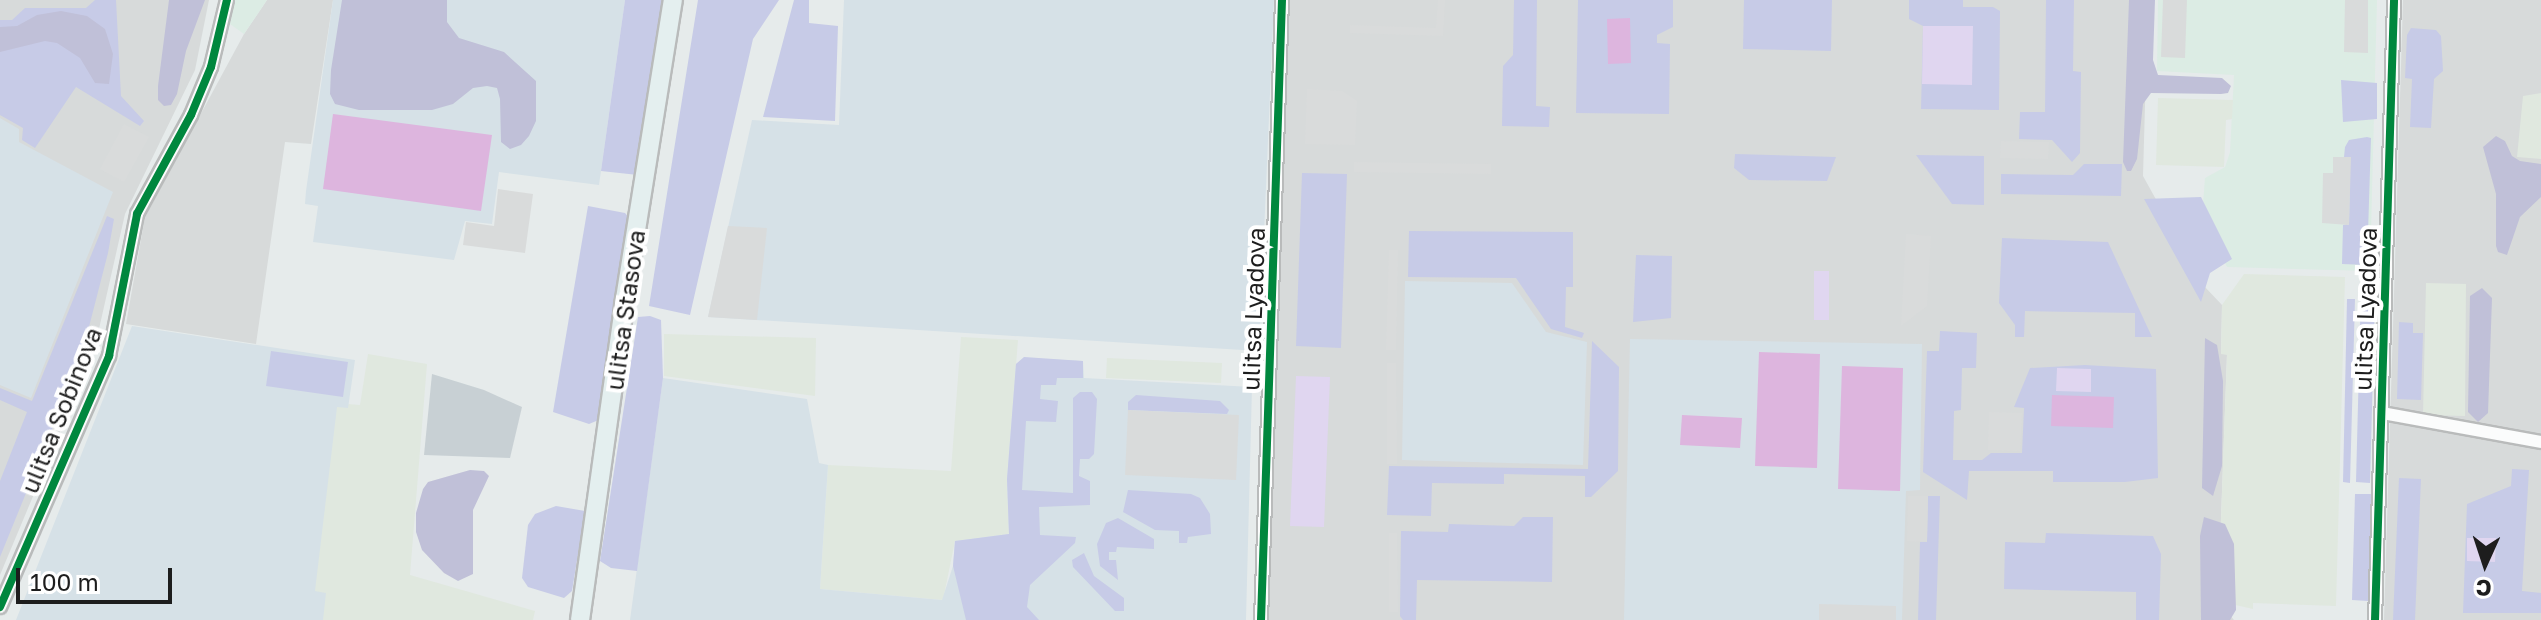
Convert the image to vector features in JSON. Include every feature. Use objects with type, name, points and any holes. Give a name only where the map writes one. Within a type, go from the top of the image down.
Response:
[{"type":"main road","name":"ulitsa Stasova","points":[[580,620],[624,305],[673,0]]},
{"type":"street","name":"ulitsa Sobinova","points":[[0,607],[109,356],[137,214],[191,115],[211,67],[227,0]]},
{"type":"street","name":"ulitsa Lyadova","points":[[1261,620],[1282,0]]},
{"type":"street","name":"ulitsa Lyadova","points":[[2375,620],[2394,0]]},
{"type":"street","points":[[2382,413],[2541,442]]},
{"type":"shaded area","points":[[0,0],[209,0],[195,70],[125,214],[94,351],[0,575]]},
{"type":"shaded area","points":[[95,0],[116,0],[121,96],[144,121],[140,126],[76,87],[35,148],[22,140],[23,128],[0,115],[0,20],[12,20],[25,8],[86,8]]},
{"type":"shaded area","points":[[169,0],[205,0],[186,51],[177,94],[171,105],[164,106],[158,100],[158,86]]},
{"type":"shaded area","points":[[234,0],[267,0],[244,34],[230,24]]},
{"type":"shaded area","points":[[267,0],[333,0],[311,144],[285,142],[256,344],[126,324],[145,217],[244,34]]},
{"type":"shaded area","points":[[333,0],[625,0],[599,185],[499,172],[492,224],[465,221],[454,260],[313,242],[318,206],[305,204],[306,191]]},
{"type":"shaded area","points":[[342,0],[447,0],[447,22],[459,38],[504,52],[536,81],[536,121],[529,136],[521,145],[510,149],[501,142],[500,99],[497,88],[487,86],[473,88],[453,104],[432,110],[359,110],[335,104],[330,94],[331,70]]},
{"type":"shaded area","points":[[625,0],[665,0],[638,175],[601,171]]},
{"type":"shaded area","points":[[698,0],[779,0],[753,39],[690,315],[649,306]]},
{"type":"shaded area","points":[[794,0],[809,0],[809,23],[838,26],[835,121],[763,117]]},
{"type":"shaded area","points":[[844,0],[1274,0],[1259,351],[708,317],[752,120],[839,125]]},
{"type":"shaded area","points":[[1289,0],[2148,0],[2143,176],[2204,286],[2222,305],[2221,354],[2227,354],[2218,601],[2234,620],[1266,620]]},
{"type":"shaded area","points":[[1438,0],[1445,0],[1443,36],[1350,33],[1350,25],[1436,28]]},
{"type":"shaded area","points":[[1514,0],[1537,0],[1536,106],[1550,107],[1549,127],[1502,126],[1503,66],[1513,55]]},
{"type":"shaded area","points":[[1578,0],[1673,0],[1673,27],[1657,35],[1657,43],[1670,44],[1669,114],[1576,113]]},
{"type":"shaded area","points":[[1744,0],[1832,0],[1831,51],[1743,49]]},
{"type":"shaded area","points":[[1909,0],[1963,0],[1963,7],[1993,7],[2000,11],[1999,110],[1921,109],[1923,26],[1909,19]]},
{"type":"shaded area","points":[[2046,0],[2074,0],[2073,71],[2081,72],[2080,153],[2072,162],[2052,140],[2019,139],[2020,112],[2045,112]]},
{"type":"shaded area","points":[[2129,0],[2155,0],[2153,60],[2158,75],[2222,78],[2231,86],[2228,93],[2221,94],[2151,93],[2143,104],[2137,159],[2131,171],[2127,171],[2123,162]]},
{"type":"shaded area","points":[[2158,0],[2377,0],[2370,271],[2227,267],[2202,217],[2205,178],[2225,167],[2230,152],[2234,75],[2157,71]]},
{"type":"shaded area","points":[[2163,0],[2187,0],[2185,58],[2161,57]]},
{"type":"shaded area","points":[[2345,0],[2368,0],[2368,53],[2344,52]]},
{"type":"shaded area","points":[[2403,0],[2541,0],[2541,620],[2384,620]]},
{"type":"shaded area","points":[[61,11],[87,16],[105,29],[113,54],[109,84],[95,83],[80,58],[57,43],[45,41],[0,52],[0,27],[17,26],[37,15]]},
{"type":"shaded area","points":[[1630,18],[1631,63],[1608,64],[1607,19]]},
{"type":"shaded area","points":[[1923,26],[1973,26],[1972,85],[1922,84]]},
{"type":"shaded area","points":[[2411,28],[2436,30],[2441,36],[2443,71],[2434,79],[2431,128],[2410,127],[2412,79],[2405,78],[2407,35]]},
{"type":"shaded area","points":[[2341,80],[2377,83],[2377,119],[2343,122]]},
{"type":"shaded area","points":[[1307,89],[1342,91],[1357,101],[1355,145],[1305,144]]},
{"type":"shaded area","points":[[2541,93],[2541,159],[2517,157],[2523,96]]},
{"type":"shaded area","points":[[2158,98],[2233,100],[2232,119],[2226,120],[2224,167],[2156,165]]},
{"type":"shaded area","points":[[333,114],[492,135],[481,211],[323,189]]},
{"type":"shaded area","points":[[0,118],[19,129],[19,142],[113,192],[31,398],[0,385]]},
{"type":"shaded area","points":[[124,124],[149,137],[124,182],[100,169]]},
{"type":"shaded area","points":[[2496,136],[2505,141],[2512,156],[2520,161],[2541,164],[2541,197],[2520,217],[2507,255],[2498,252],[2496,246],[2496,194],[2483,147]]},
{"type":"shaded area","points":[[2371,138],[2367,265],[2342,264],[2343,225],[2349,224],[2350,158],[2344,157],[2345,147],[2349,140]]},
{"type":"shaded area","points":[[2001,141],[2049,142],[2048,159],[2000,158]]},
{"type":"shaded area","points":[[1735,154],[1836,157],[1827,181],[1749,180],[1734,168]]},
{"type":"shaded area","points":[[1916,155],[1984,156],[1984,205],[1952,204]]},
{"type":"shaded area","points":[[2333,157],[2351,157],[2349,225],[2322,223],[2323,173],[2333,173]]},
{"type":"shaded area","points":[[1354,162],[1491,164],[1491,174],[1354,172]]},
{"type":"shaded area","points":[[2084,164],[2122,164],[2121,196],[2001,194],[2001,174],[2073,175]]},
{"type":"shaded area","points":[[1302,173],[1347,174],[1341,348],[1296,346]]},
{"type":"shaded area","points":[[498,189],[533,194],[525,253],[463,245],[466,222],[494,226]]},
{"type":"shaded area","points":[[2201,197],[2232,259],[2210,273],[2201,302],[2144,199]]},
{"type":"shaded area","points":[[588,206],[625,213],[631,220],[601,419],[589,424],[553,412]]},
{"type":"shaded area","points":[[107,216],[114,219],[108,253],[81,358],[0,557],[0,481],[27,412],[0,400],[0,388],[32,401]]},
{"type":"shaded area","points":[[728,226],[767,228],[757,320],[708,317]]},
{"type":"shaded area","points":[[1409,231],[1573,232],[1573,287],[1566,287],[1565,327],[1584,333],[1582,338],[1551,329],[1516,278],[1408,277]]},
{"type":"shaded area","points":[[1906,234],[1931,236],[1927,306],[1901,326]]},
{"type":"shaded area","points":[[2002,238],[2108,242],[2152,337],[2135,337],[2135,313],[2025,311],[2024,337],[2015,337],[2015,325],[1999,303]]},
{"type":"shaded area","points":[[1389,250],[1398,250],[1396,350],[1386,350]]},
{"type":"shaded area","points":[[1636,255],[1672,256],[1671,318],[1633,322]]},
{"type":"shaded area","points":[[1814,271],[1829,271],[1829,320],[1814,320]]},
{"type":"shaded area","points":[[2244,274],[2345,277],[2336,606],[2253,603],[2253,609],[2218,601],[2227,355],[2221,354],[2222,305]]},
{"type":"shaded area","points":[[1405,281],[1512,283],[1546,332],[1587,342],[1583,465],[1402,460]]},
{"type":"shaded area","points":[[2426,283],[2466,284],[2465,416],[2423,415]]},
{"type":"shaded area","points":[[2361,288],[2375,295],[2370,483],[2356,482]]},
{"type":"shaded area","points":[[2482,288],[2492,298],[2488,413],[2478,422],[2468,412],[2470,296]]},
{"type":"shaded area","points":[[2347,299],[2355,299],[2350,483],[2343,482]]},
{"type":"shaded area","points":[[650,316],[661,320],[663,378],[637,571],[611,568],[600,561],[638,317]]},
{"type":"shaded area","points":[[2399,322],[2413,323],[2413,333],[2423,333],[2421,400],[2397,399]]},
{"type":"shaded area","points":[[132,326],[355,360],[348,408],[337,407],[315,591],[326,593],[323,620],[16,620]]},
{"type":"shaded area","points":[[1940,331],[1977,333],[1976,368],[1962,368],[1961,410],[1954,411],[1953,460],[1982,460],[1991,453],[2022,453],[2024,408],[2014,407],[2030,368],[2085,365],[2156,369],[2158,478],[2125,482],[2053,482],[2053,471],[1969,471],[1967,500],[1923,472],[1927,351],[1939,351]]},
{"type":"shaded area","points":[[664,334],[816,338],[815,396],[664,376]]},
{"type":"shaded area","points":[[961,337],[1018,340],[1007,479],[1009,534],[955,541],[943,600],[820,589],[828,465],[951,471]]},
{"type":"shaded area","points":[[2205,338],[2217,345],[2223,381],[2222,466],[2213,496],[2202,488]]},
{"type":"shaded area","points":[[1630,339],[1922,344],[1920,490],[1906,491],[1902,620],[1624,620]]},
{"type":"shaded area","points":[[1592,341],[1619,367],[1618,471],[1591,497],[1585,497],[1585,476],[1504,474],[1504,484],[1432,483],[1431,516],[1387,515],[1389,466],[1588,469]]},
{"type":"shaded area","points":[[271,351],[348,362],[343,397],[266,386]]},
{"type":"shaded area","points":[[1759,352],[1820,354],[1817,468],[1755,466]]},
{"type":"shaded area","points":[[368,354],[427,364],[410,575],[535,611],[533,620],[309,620],[334,403],[360,405]]},
{"type":"shaded area","points":[[1024,357],[1083,361],[1083,378],[1057,378],[1056,385],[1041,385],[1040,399],[1058,401],[1056,422],[1026,421],[1022,490],[1073,493],[1073,398],[1080,392],[1092,392],[1097,399],[1094,454],[1089,459],[1080,459],[1079,476],[1090,481],[1090,505],[1039,507],[1040,535],[1076,537],[1075,543],[1030,585],[1027,607],[1039,620],[966,620],[953,566],[955,541],[1009,534],[1007,479],[1016,364]]},
{"type":"shaded area","points":[[1024,358],[1083,361],[1084,378],[1252,387],[1246,620],[630,620],[663,378],[807,399],[819,463],[828,465],[820,589],[942,600],[953,566],[955,541],[1009,534],[1007,479],[1016,364]]},
{"type":"shaded area","points":[[1107,358],[1222,363],[1221,383],[1106,378]]},
{"type":"shaded area","points":[[1387,363],[1396,363],[1397,464],[1387,464]]},
{"type":"shaded area","points":[[1842,366],[1903,368],[1900,491],[1838,489]]},
{"type":"shaded area","points":[[2057,368],[2091,369],[2091,392],[2056,391]]},
{"type":"shaded area","points":[[432,374],[484,390],[522,407],[510,458],[424,455]]},
{"type":"shaded area","points":[[1296,376],[1330,377],[1324,527],[1290,526]]},
{"type":"shaded area","points":[[1136,395],[1220,401],[1229,410],[1227,414],[1128,410],[1128,402]]},
{"type":"shaded area","points":[[2052,395],[2114,397],[2113,428],[2051,426]]},
{"type":"shaded area","points":[[1128,410],[1239,415],[1236,480],[1125,475]]},
{"type":"shaded area","points":[[1989,412],[2022,413],[2020,451],[1988,450]]},
{"type":"shaded area","points":[[1682,415],[1742,418],[1740,448],[1680,445]]},
{"type":"shaded area","points":[[2512,469],[2529,470],[2522,591],[2541,593],[2541,613],[2463,613],[2467,504],[2511,486]]},
{"type":"shaded area","points":[[470,470],[484,471],[489,476],[473,510],[473,574],[458,581],[444,573],[422,550],[416,532],[416,513],[428,482]]},
{"type":"shaded area","points":[[2399,478],[2421,479],[2415,620],[2393,620]]},
{"type":"shaded area","points":[[1128,490],[1191,494],[1200,498],[1210,514],[1211,534],[1188,537],[1187,543],[1179,543],[1179,531],[1155,530],[1123,512]]},
{"type":"shaded area","points":[[2355,494],[2372,494],[2368,601],[2352,600]]},
{"type":"shaded area","points":[[1908,496],[1928,496],[1927,542],[1907,541]]},
{"type":"shaded area","points":[[1928,496],[1940,496],[1936,620],[1918,620],[1920,542],[1927,541]]},
{"type":"shaded area","points":[[556,506],[585,511],[572,591],[564,598],[528,587],[522,578],[528,525],[535,514]]},
{"type":"shaded area","points":[[1523,517],[1553,517],[1552,582],[1417,580],[1416,620],[1403,620],[1400,616],[1401,531],[1448,532],[1449,524],[1514,526]]},
{"type":"shaded area","points":[[2204,517],[2225,524],[2234,544],[2236,610],[2230,620],[2201,620],[2200,536]]},
{"type":"shaded area","points":[[1118,518],[1154,539],[1154,549],[1117,547],[1116,552],[1109,552],[1109,560],[1116,560],[1118,580],[1100,566],[1097,544],[1106,523]]},
{"type":"shaded area","points":[[1389,533],[1397,533],[1398,612],[1389,612]]},
{"type":"shaded area","points":[[2046,533],[2153,536],[2161,554],[2159,620],[2136,620],[2136,592],[2004,589],[2005,542],[2045,543]]},
{"type":"shaded area","points":[[2467,538],[2496,538],[2495,562],[2467,561]]},
{"type":"shaded area","points":[[1084,553],[1094,576],[1124,598],[1124,611],[1115,611],[1073,567],[1072,560]]},
{"type":"shaded area","points":[[1819,604],[1896,606],[1896,620],[1819,620]]},
{"type":"cycle path","points":[[0,607],[109,356],[137,214],[191,115],[211,67],[227,0]]},
{"type":"cycle path","points":[[1261,620],[1282,0]]},
{"type":"cycle path","points":[[2375,620],[2394,0]]}]
